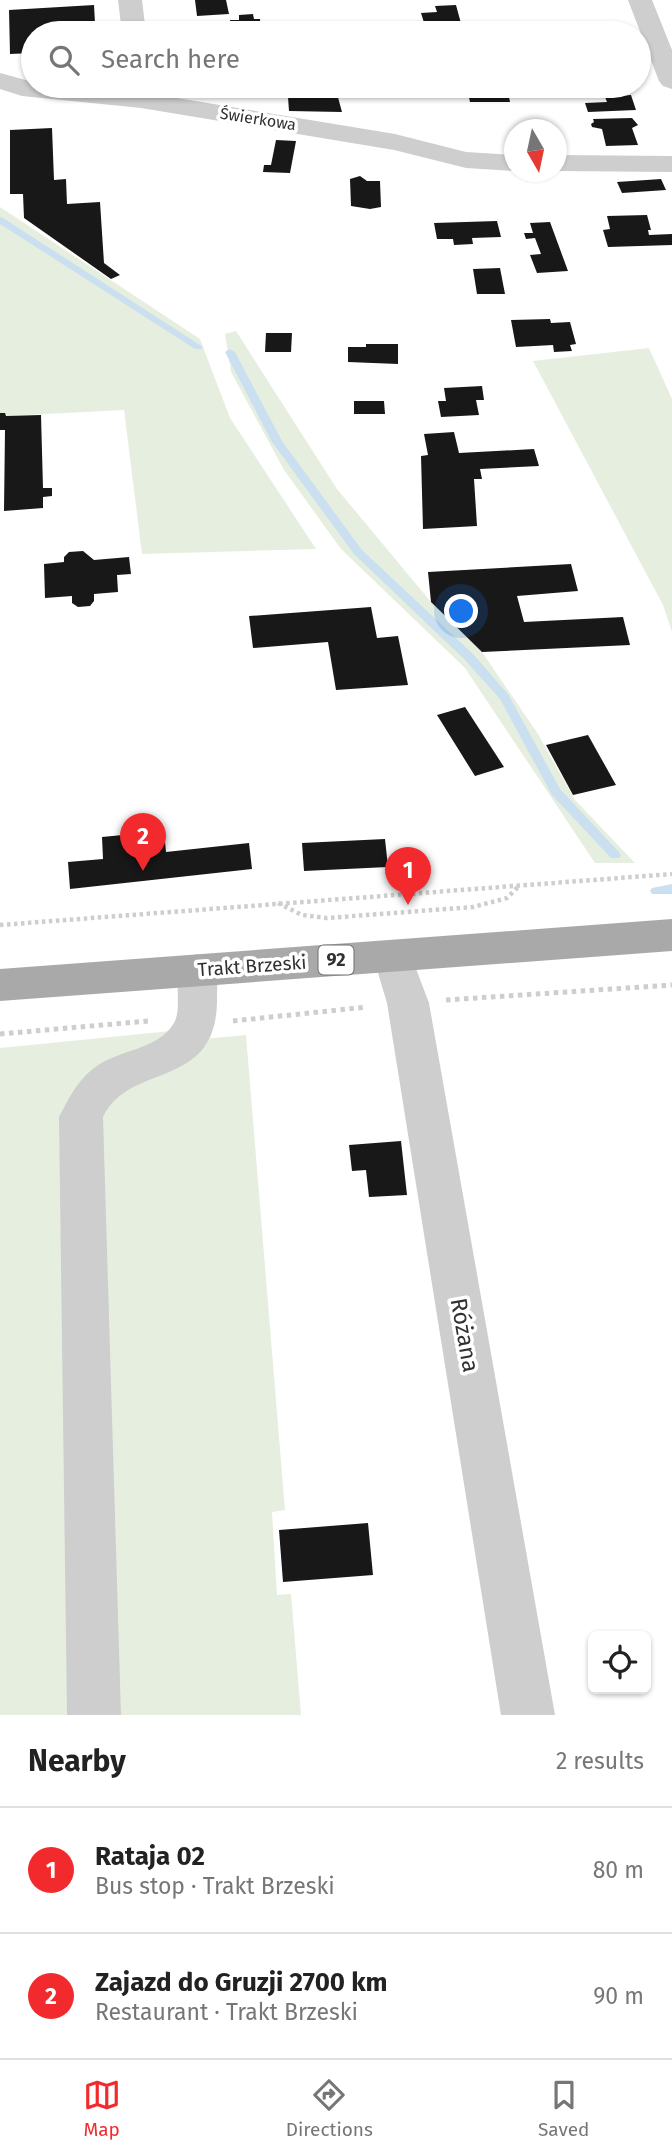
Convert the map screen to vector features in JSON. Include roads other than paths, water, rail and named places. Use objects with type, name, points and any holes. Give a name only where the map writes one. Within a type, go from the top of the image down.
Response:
[{"type":"main road","name":"Trakt Brzeski","points":[[0,985],[672,935]]},
{"type":"street","points":[[130,0],[133,21]]},
{"type":"street","points":[[640,0],[648,21]]},
{"type":"street","points":[[651,28],[672,81]]},
{"type":"street","name":"Świerkowa","points":[[0,81],[21,88]]},
{"type":"street","name":"Świerkowa","points":[[166,98],[395,142],[466,160],[504,162]]},
{"type":"street","points":[[567,163],[672,164]]},
{"type":"street","name":"Różana","points":[[393,956],[408,1003],[528,1715]]},
{"type":"street","points":[[94,1715],[81,1117],[90,1099],[110,1079],[176,1050],[196,1025],[197,971]]},
{"type":"waterway","points":[[0,220],[198,347]]},
{"type":"waterway","points":[[230,352],[277,442],[358,552],[469,657],[504,697],[556,792],[615,855]]},
{"type":"waterway","points":[[656,891],[672,889]]},
{"type":"place","name":"Zajazd do Gruzji 2700 km","points":[[143,871]]},
{"type":"place","name":"Rataja 02","points":[[408,905]]}]
